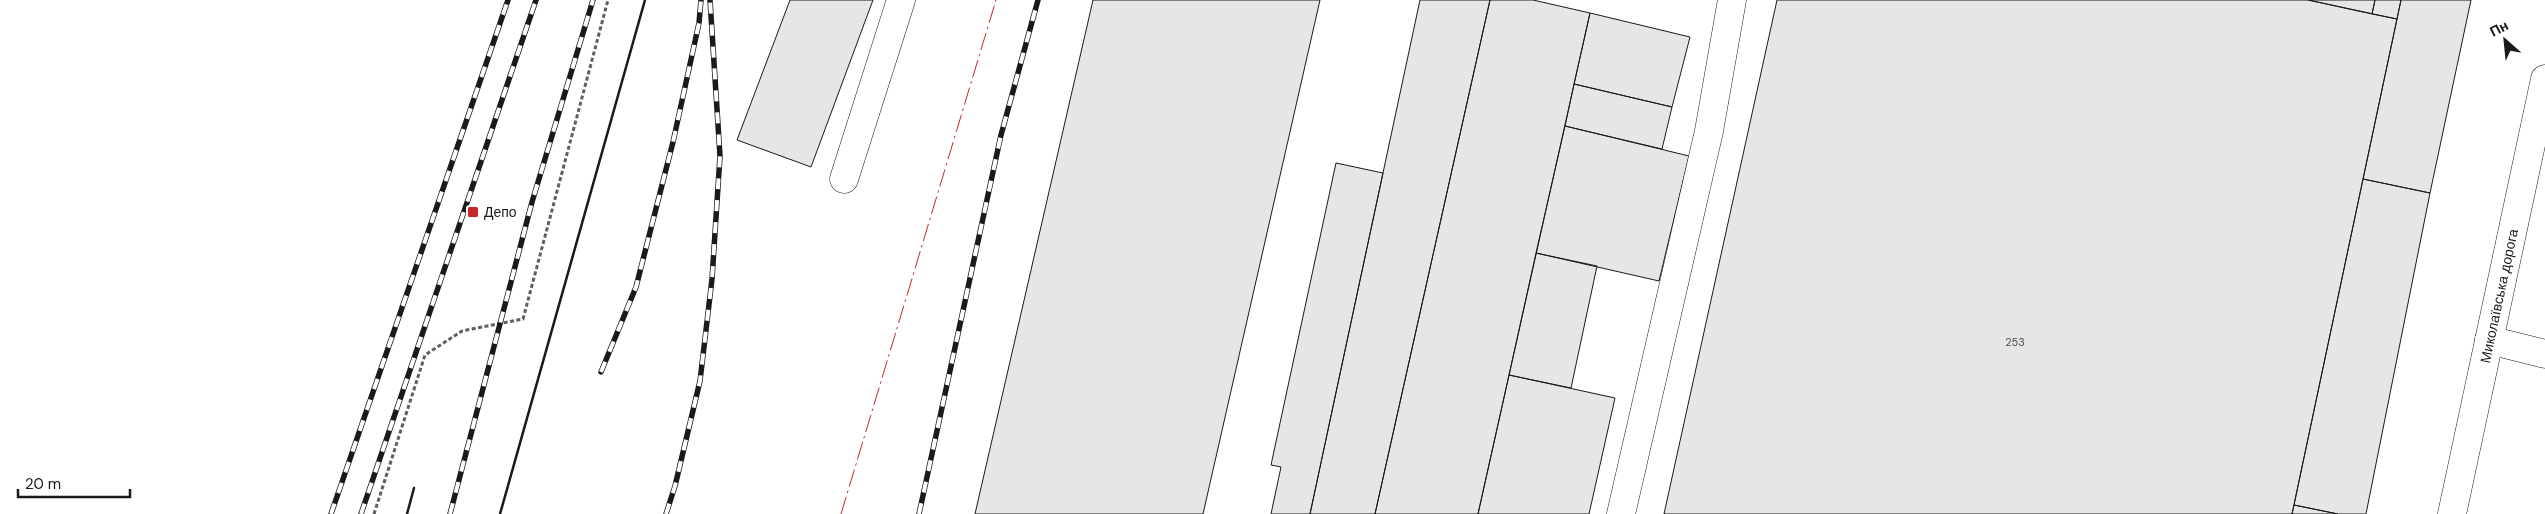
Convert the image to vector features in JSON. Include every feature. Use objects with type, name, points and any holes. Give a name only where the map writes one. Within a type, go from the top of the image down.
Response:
[{"type":"main road","points":[[844,179],[901,0]]},
{"type":"main road","points":[[1621,514],[1709,131],[1732,0]]},
{"type":"main road","name":"Миколаївська дорога","points":[[2452,514],[2545,79]]},
{"type":"main road","points":[[2490,340],[2545,354]]},
{"type":"path","points":[[374,514],[425,355],[462,330],[523,319],[608,0]]},
{"type":"building","points":[[790,0],[873,0],[811,167],[737,140]]},
{"type":"building","points":[[1093,0],[1320,0],[1203,514],[975,514]]},
{"type":"building","points":[[1420,0],[1490,0],[1375,514],[1310,514]]},
{"type":"building","points":[[1490,0],[1533,0],[1590,13],[1478,514],[1375,514]]},
{"type":"building","points":[[1777,0],[2308,0],[2397,19],[2292,514],[1664,514]]},
{"type":"building","points":[[2308,0],[2375,0],[2372,14]]},
{"type":"building","points":[[2375,0],[2401,0],[2397,19],[2372,14]]},
{"type":"building","points":[[2401,0],[2471,0],[2430,193],[2363,179]]},
{"type":"building","points":[[1590,13],[1690,37],[1672,107],[1574,84]]},
{"type":"building","points":[[1574,84],[1672,107],[1662,149],[1565,126]]},
{"type":"building","points":[[1565,126],[1689,156],[1659,281],[1536,253]]},
{"type":"building","points":[[1336,163],[1383,173],[1310,514],[1271,514],[1281,467],[1271,465]]},
{"type":"building","points":[[2363,179],[2430,193],[2366,514],[2338,514],[2294,505]]},
{"type":"building","points":[[1536,253],[1597,266],[1571,388],[1509,375]]},
{"type":"building","points":[[1509,375],[1615,398],[1589,514],[1478,514]]},
{"type":"building","points":[[2294,505],[2338,514],[2292,514]]},
{"type":"railway","points":[[331,514],[508,0]]},
{"type":"railway","points":[[361,514],[536,0]]},
{"type":"railway","points":[[450,514],[532,202],[593,0]]},
{"type":"railway","points":[[601,372],[636,287],[673,142],[699,23],[701,0]]},
{"type":"railway","points":[[666,514],[675,486],[700,381],[712,279],[720,156],[710,0]]},
{"type":"railway","points":[[919,514],[1001,135],[1038,0]]},
{"type":"wall","points":[[500,514],[645,0]]},
{"type":"wall","points":[[407,514],[414,488]]},
{"type":"power","points":[[841,514],[996,0]]},
{"type":"place","name":"Депо","points":[[473,212]]}]
